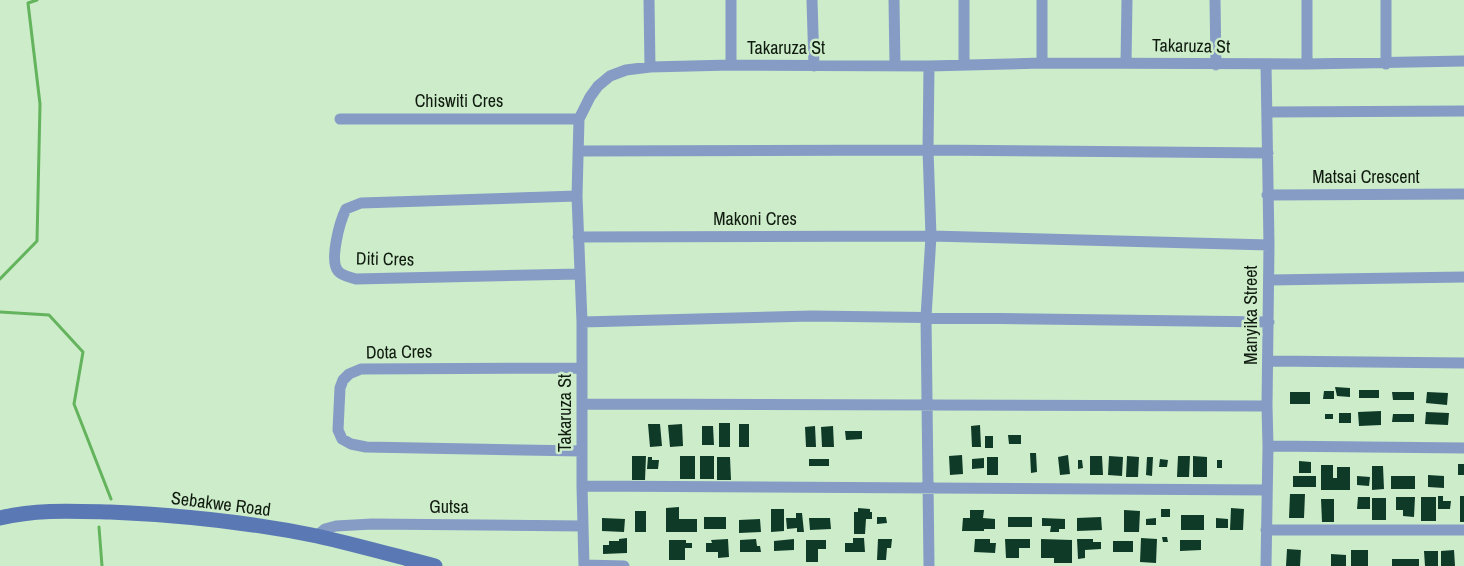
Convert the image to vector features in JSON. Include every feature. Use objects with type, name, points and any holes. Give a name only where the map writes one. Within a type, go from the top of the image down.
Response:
[{"type":"street","points":[[649,0],[650,67]]},
{"type":"street","points":[[731,0],[731,65]]},
{"type":"street","points":[[812,0],[814,66]]},
{"type":"street","points":[[894,0],[895,66]]},
{"type":"street","points":[[964,0],[964,64]]},
{"type":"street","points":[[1042,0],[1042,63]]},
{"type":"street","points":[[1126,63],[1127,0]]},
{"type":"street","points":[[1215,0],[1216,65]]},
{"type":"street","points":[[1307,0],[1307,64]]},
{"type":"street","points":[[1386,0],[1386,64]]},
{"type":"street","name":"Takaruza St","points":[[584,566],[582,322],[577,196],[579,119],[584,107],[598,86],[610,76],[626,70],[650,67],[731,65],[929,66],[1126,63],[1216,65],[1386,64],[1464,61]]},
{"type":"street","name":"Manyika Street","points":[[1266,64],[1269,245],[1266,566]]},
{"type":"street","points":[[929,66],[928,150],[931,236],[926,317],[929,566]]},
{"type":"street","points":[[1267,112],[1464,111]]},
{"type":"street","name":"Chiswiti Cres","points":[[340,120],[579,119]]},
{"type":"street","points":[[579,151],[928,150],[1268,154]]},
{"type":"street","name":"Matsai Crescent","points":[[1267,195],[1464,194]]},
{"type":"street","name":"Diti Cres","points":[[577,196],[361,203],[346,210],[340,220],[334,262],[338,271],[345,276],[356,279],[580,274]]},
{"type":"street","name":"Makoni Cres","points":[[578,237],[931,236],[1269,245]]},
{"type":"street","points":[[1269,280],[1464,277]]},
{"type":"street","points":[[582,322],[812,316],[1268,322]]},
{"type":"street","points":[[1269,361],[1464,363]]},
{"type":"street","name":"Dota Cres","points":[[582,368],[361,369],[349,374],[343,380],[340,388],[338,430],[342,439],[351,444],[366,447],[582,451]]},
{"type":"street","points":[[583,404],[1267,406]]},
{"type":"street","points":[[1268,446],[1464,448]]},
{"type":"street","points":[[582,486],[1267,490]]},
{"type":"street","name":"Sebakwe Road","points":[[0,518],[15,514],[43,511],[141,514],[242,524],[317,536],[435,566]]},
{"type":"street","name":"Gutsa","points":[[317,536],[325,529],[336,526],[372,524],[583,526]]},
{"type":"street","points":[[1266,530],[1464,530]]},
{"type":"street","points":[[584,566],[624,566]]},
{"type":"building","points":[[1335,387],[1350,388],[1350,397],[1337,396]]},
{"type":"building","points":[[1359,390],[1379,390],[1379,398],[1359,398]]},
{"type":"building","points":[[1324,391],[1334,391],[1334,399],[1323,399]]},
{"type":"building","points":[[1290,392],[1310,392],[1310,404],[1290,404]]},
{"type":"building","points":[[1392,392],[1414,392],[1414,400],[1393,400]]},
{"type":"building","points":[[1427,392],[1448,393],[1447,405],[1426,403]]},
{"type":"building","points":[[1381,411],[1381,425],[1359,426],[1358,412]]},
{"type":"building","points":[[1426,412],[1449,413],[1448,425],[1425,424]]},
{"type":"building","points":[[1339,413],[1351,413],[1351,423],[1339,423]]},
{"type":"building","points":[[1325,414],[1333,414],[1333,419],[1325,419]]},
{"type":"building","points":[[1393,414],[1414,414],[1414,422],[1392,422]]},
{"type":"building","points":[[719,423],[730,423],[730,447],[719,447]]},
{"type":"building","points":[[648,424],[660,424],[662,446],[650,447]]},
{"type":"building","points":[[682,424],[683,446],[670,447],[668,425]]},
{"type":"building","points":[[739,424],[749,424],[749,447],[739,447]]},
{"type":"building","points":[[980,425],[981,447],[972,447],[971,426]]},
{"type":"building","points":[[702,426],[713,426],[714,445],[702,445]]},
{"type":"building","points":[[815,426],[816,447],[806,447],[805,427]]},
{"type":"building","points":[[833,426],[834,447],[822,447],[821,427]]},
{"type":"building","points":[[845,431],[862,431],[862,439],[846,440]]},
{"type":"building","points":[[1008,435],[1021,435],[1021,444],[1009,444]]},
{"type":"building","points":[[985,436],[993,436],[993,448],[985,448]]},
{"type":"building","points":[[1030,453],[1036,453],[1037,472],[1031,473]]},
{"type":"building","points":[[962,455],[963,474],[950,475],[949,456]]},
{"type":"building","points":[[1068,455],[1070,474],[1060,475],[1058,457]]},
{"type":"building","points":[[632,456],[646,456],[645,480],[632,480]]},
{"type":"building","points":[[680,456],[695,456],[695,479],[680,479]]},
{"type":"building","points":[[700,456],[714,456],[714,479],[700,479]]},
{"type":"building","points":[[1090,456],[1102,456],[1103,475],[1090,475]]},
{"type":"building","points":[[1109,456],[1123,457],[1122,476],[1108,475]]},
{"type":"building","points":[[1127,456],[1139,457],[1138,477],[1126,477]]},
{"type":"building","points":[[1178,456],[1190,456],[1189,477],[1177,477]]},
{"type":"building","points":[[1193,456],[1207,457],[1207,477],[1193,477]]},
{"type":"building","points":[[648,457],[652,457],[652,460],[659,460],[658,469],[647,469]]},
{"type":"building","points":[[717,457],[730,457],[731,480],[717,480]]},
{"type":"building","points":[[987,457],[998,457],[998,475],[987,475]]},
{"type":"building","points":[[1147,457],[1153,457],[1152,476],[1146,475]]},
{"type":"building","points":[[984,458],[984,468],[972,469],[972,459]]},
{"type":"building","points":[[809,459],[829,459],[829,466],[809,466]]},
{"type":"building","points":[[1160,459],[1168,460],[1167,467],[1159,467]]},
{"type":"building","points":[[1078,460],[1082,460],[1083,468],[1078,469]]},
{"type":"building","points":[[1217,460],[1222,460],[1222,468],[1217,468]]},
{"type":"building","points":[[1299,461],[1311,462],[1311,473],[1299,473]]},
{"type":"building","points":[[1458,464],[1464,464],[1464,475],[1458,475]]},
{"type":"building","points":[[1321,465],[1333,465],[1333,478],[1337,478],[1337,467],[1350,467],[1350,490],[1321,490]]},
{"type":"building","points":[[1372,466],[1383,466],[1384,489],[1372,490]]},
{"type":"building","points":[[1428,475],[1444,476],[1444,488],[1428,487]]},
{"type":"building","points":[[1293,476],[1316,476],[1316,487],[1293,487]]},
{"type":"building","points":[[1357,476],[1370,477],[1369,486],[1357,485]]},
{"type":"building","points":[[1391,476],[1415,476],[1415,489],[1391,489]]},
{"type":"building","points":[[1290,494],[1305,494],[1304,518],[1289,518]]},
{"type":"building","points":[[1438,496],[1443,496],[1443,501],[1451,501],[1450,509],[1438,509]]},
{"type":"building","points":[[1460,496],[1464,496],[1464,522],[1460,522]]},
{"type":"building","points":[[1358,497],[1370,497],[1370,509],[1357,509]]},
{"type":"building","points":[[1396,497],[1415,497],[1414,517],[1403,516],[1403,510],[1396,510]]},
{"type":"building","points":[[1421,497],[1436,497],[1436,521],[1421,521]]},
{"type":"building","points":[[1372,498],[1386,498],[1386,520],[1372,520]]},
{"type":"building","points":[[1321,499],[1334,499],[1334,522],[1322,522]]},
{"type":"building","points":[[679,507],[679,519],[697,519],[697,532],[666,532],[666,508]]},
{"type":"building","points":[[858,508],[870,509],[870,512],[872,512],[872,519],[866,519],[865,534],[854,534],[854,512],[858,512]]},
{"type":"building","points":[[1231,508],[1244,509],[1243,530],[1230,530]]},
{"type":"building","points":[[771,509],[784,509],[784,531],[771,532]]},
{"type":"building","points":[[1161,509],[1170,509],[1170,517],[1161,517]]},
{"type":"building","points":[[970,510],[984,510],[983,518],[995,519],[995,529],[962,531],[963,518],[970,518]]},
{"type":"building","points":[[1124,510],[1140,511],[1139,532],[1124,532]]},
{"type":"building","points":[[635,511],[646,511],[646,532],[635,532]]},
{"type":"building","points":[[796,513],[802,513],[804,532],[797,532],[797,528],[787,529],[786,518],[796,518]]},
{"type":"building","points":[[1181,515],[1204,515],[1204,530],[1181,530]]},
{"type":"building","points":[[704,517],[726,517],[726,529],[704,529]]},
{"type":"building","points":[[877,517],[886,517],[887,523],[877,524]]},
{"type":"building","points":[[1008,517],[1032,517],[1032,527],[1008,527]]},
{"type":"building","points":[[1101,517],[1102,530],[1077,531],[1077,518]]},
{"type":"building","points":[[602,518],[625,519],[624,532],[602,531]]},
{"type":"building","points":[[809,518],[830,518],[831,529],[810,530]]},
{"type":"building","points":[[1042,518],[1065,519],[1065,529],[1059,529],[1059,532],[1050,532],[1051,526],[1042,526]]},
{"type":"building","points":[[1156,518],[1156,525],[1146,525],[1146,519]]},
{"type":"building","points":[[1216,518],[1228,519],[1228,528],[1216,528]]},
{"type":"building","points":[[760,519],[761,532],[739,533],[739,520]]},
{"type":"building","points":[[1162,537],[1167,537],[1168,542],[1163,542]]},
{"type":"building","points":[[627,538],[627,553],[603,554],[603,545],[609,545],[609,541],[619,541],[619,539]]},
{"type":"building","points":[[853,538],[864,538],[865,552],[845,552],[845,543],[853,543]]},
{"type":"building","points":[[1141,538],[1157,539],[1156,563],[1140,562]]},
{"type":"building","points":[[728,539],[729,557],[718,558],[718,552],[706,552],[706,543],[712,543],[711,540]]},
{"type":"building","points":[[756,539],[757,546],[760,546],[761,552],[740,552],[740,540]]},
{"type":"building","points":[[794,539],[794,550],[774,551],[774,541]]},
{"type":"building","points":[[878,539],[892,539],[891,548],[887,548],[886,560],[877,560]]},
{"type":"building","points":[[975,539],[990,539],[990,543],[996,543],[995,553],[974,552]]},
{"type":"building","points":[[1005,539],[1030,539],[1030,548],[1019,548],[1019,558],[1006,558]]},
{"type":"building","points":[[1041,539],[1072,540],[1072,563],[1054,563],[1054,558],[1041,558]]},
{"type":"building","points":[[1077,539],[1093,539],[1093,542],[1101,542],[1101,549],[1085,550],[1085,558],[1078,559]]},
{"type":"building","points":[[669,540],[686,540],[686,543],[692,543],[692,548],[685,548],[685,560],[669,560]]},
{"type":"building","points":[[806,540],[826,540],[826,549],[818,549],[818,562],[806,562]]},
{"type":"building","points":[[1180,540],[1201,540],[1201,550],[1180,551]]},
{"type":"building","points":[[1113,541],[1133,541],[1133,552],[1113,552]]},
{"type":"building","points":[[1287,549],[1301,550],[1300,566],[1286,566]]},
{"type":"building","points":[[1351,550],[1368,550],[1368,566],[1351,566]]},
{"type":"building","points":[[1454,550],[1455,566],[1441,566],[1441,551]]},
{"type":"building","points":[[1424,551],[1438,551],[1438,566],[1425,566]]},
{"type":"building","points":[[1331,554],[1346,555],[1346,566],[1331,566]]},
{"type":"building","points":[[1392,559],[1419,559],[1419,566],[1392,566]]},
{"type":"waterway","points":[[0,279],[37,241],[40,104],[28,3],[37,0]]},
{"type":"waterway","points":[[0,312],[49,315],[83,352],[74,404],[111,499]]},
{"type":"waterway","points":[[99,527],[102,566]]}]
